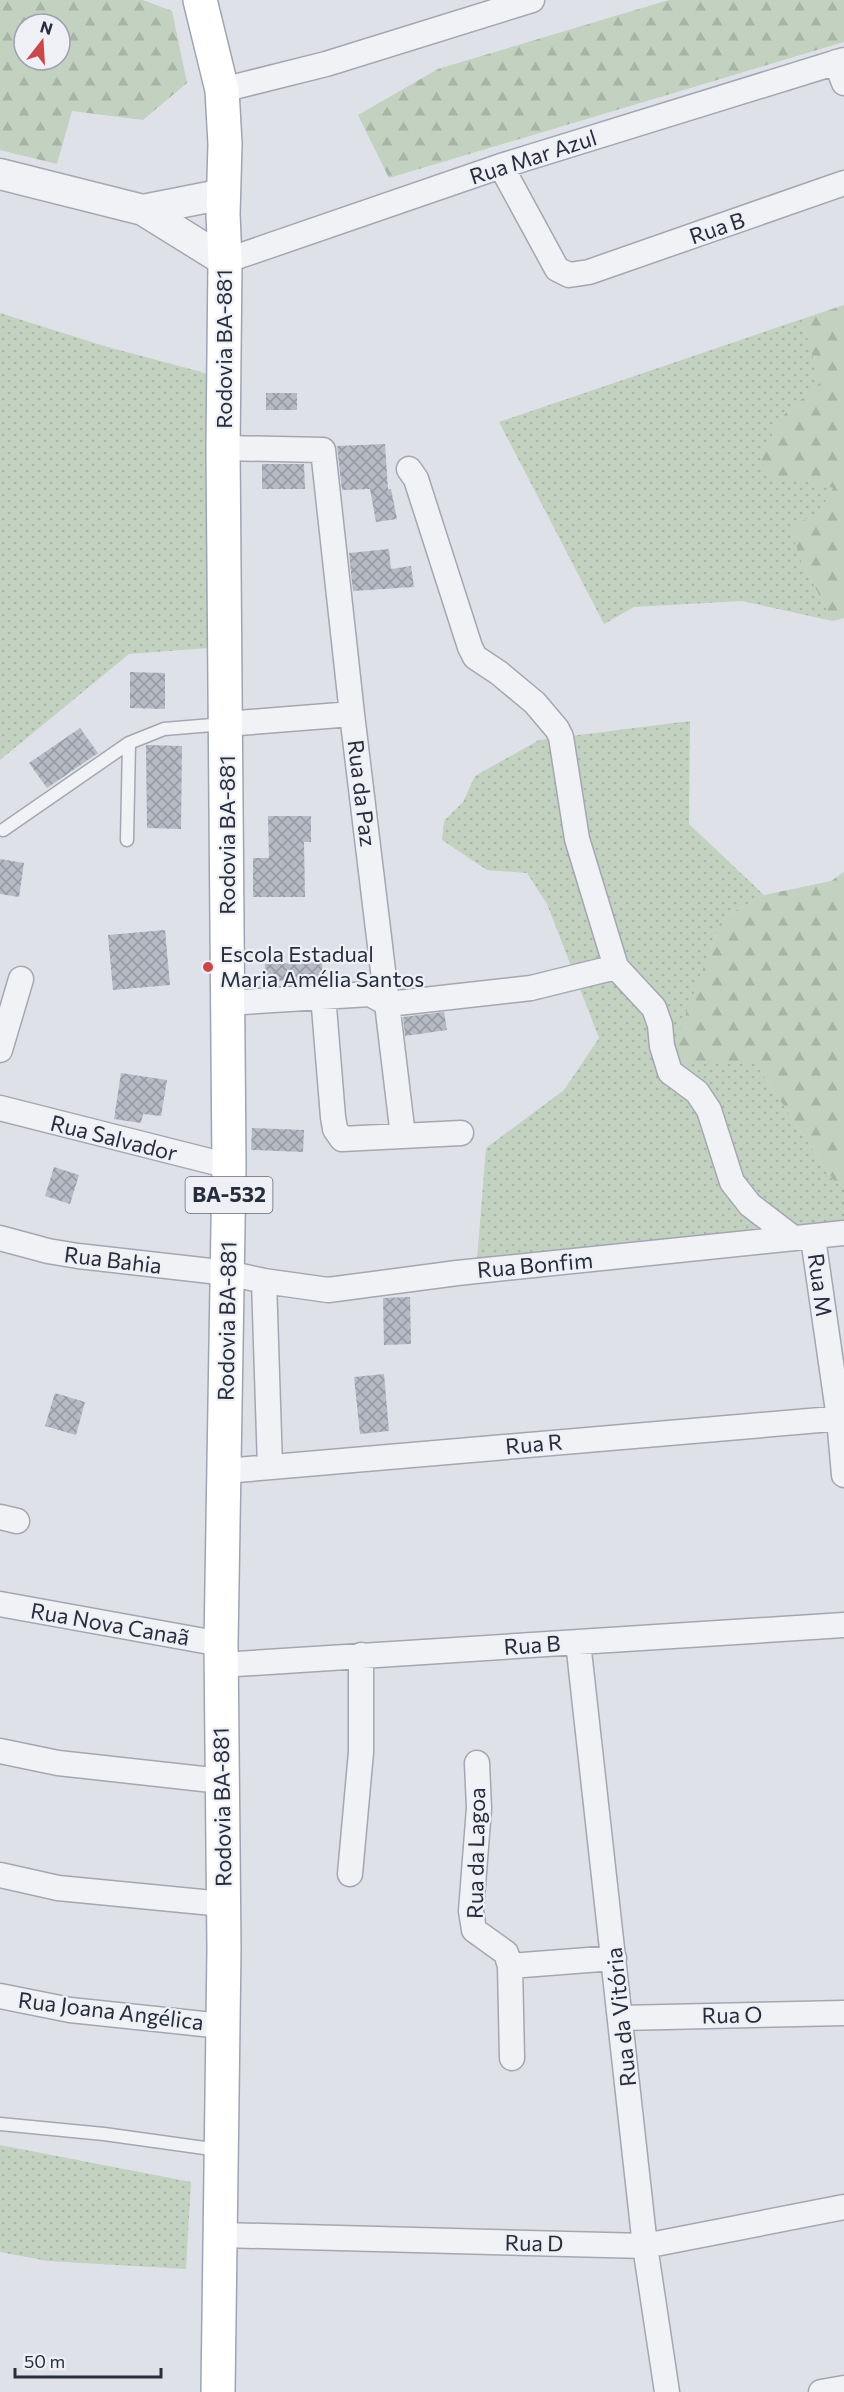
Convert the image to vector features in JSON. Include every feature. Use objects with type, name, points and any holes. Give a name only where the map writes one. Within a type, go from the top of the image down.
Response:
[{"type":"main road","name":"Rodovia BA-881","points":[[200,0],[222,90],[225,144],[223,448],[229,1166],[220,1655],[223,1904],[218,2392]]},
{"type":"street","points":[[222,90],[326,64],[532,0]]},
{"type":"street","name":"Rua Mar Azul","points":[[225,261],[501,166],[841,68]]},
{"type":"street","name":"Rua B","points":[[501,166],[558,268],[569,275],[589,272],[844,183]]},
{"type":"street","points":[[0,174],[143,210],[225,261]]},
{"type":"street","points":[[143,210],[224,194]]},
{"type":"street","name":"Rua da Paz","points":[[223,448],[323,450],[403,1136]]},
{"type":"street","points":[[409,470],[416,479],[475,657],[499,673],[535,704],[552,722],[561,737],[577,839],[616,967],[654,1008],[670,1072],[697,1092],[709,1110],[724,1163],[732,1182],[750,1205],[803,1238]]},
{"type":"street","points":[[226,724],[352,714]]},
{"type":"street","points":[[227,1003],[323,995],[370,994],[388,1004],[531,988],[616,967]]},
{"type":"street","points":[[0,1050],[21,979]]},
{"type":"street","points":[[323,995],[333,1117],[335,1129],[340,1138],[460,1133]]},
{"type":"street","name":"Rua Salvador","points":[[0,1108],[229,1166]]},
{"type":"street","name":"Rua Bonfim","points":[[228,1273],[264,1281],[328,1290],[457,1273],[844,1233]]},
{"type":"street","name":"Rua Bahia","points":[[0,1238],[48,1251],[99,1260],[228,1273]]},
{"type":"street","name":"Rua M","points":[[803,1238],[841,1418],[844,1475]]},
{"type":"street","points":[[264,1281],[270,1467]]},
{"type":"street","name":"Rua R","points":[[225,1471],[841,1418]]},
{"type":"street","name":"Rua Nova Canaã","points":[[0,1604],[220,1655]]},
{"type":"street","name":"Rua B","points":[[220,1655],[361,1655],[844,1625]]},
{"type":"street","name":"Rua da Vitória","points":[[578,1642],[645,2246],[667,2392]]},
{"type":"street","points":[[350,1874],[361,1752],[361,1655]]},
{"type":"street","points":[[0,1751],[58,1762],[221,1781]]},
{"type":"street","name":"Rua da Lagoa","points":[[477,1763],[479,1808],[471,1911],[474,1930],[506,1953],[510,1966]]},
{"type":"street","points":[[0,1875],[58,1888],[223,1904]]},
{"type":"street","points":[[512,2058],[510,1966],[614,1958]]},
{"type":"street","name":"Rua Joana Angélica","points":[[0,1996],[70,2010],[222,2026]]},
{"type":"street","name":"Rua O","points":[[621,2018],[844,2013]]},
{"type":"street","name":"Rua D","points":[[220,2235],[645,2246],[844,2207]]},
{"type":"street","points":[[821,2392],[844,2388]]},
{"type":"lane","points":[[3,830],[129,743],[164,729],[226,724]]},
{"type":"lane","points":[[127,840],[129,743]]},
{"type":"lane","points":[[0,2124],[104,2134],[221,2150]]},
{"type":"green space","points":[[0,0],[143,0],[172,11],[187,83],[143,120],[72,111],[57,164],[0,150]]},
{"type":"green space","points":[[669,0],[844,0],[844,42],[389,178],[358,115],[438,69]]},
{"type":"green space","points":[[844,305],[844,618],[833,621],[801,561],[790,526],[819,513],[833,488],[807,482],[770,478],[761,459],[780,418],[820,383],[802,319]]},
{"type":"green space","points":[[0,313],[104,346],[209,374],[208,648],[129,654],[0,760]]},
{"type":"green space","points":[[802,319],[821,383],[780,418],[807,482],[834,488],[819,513],[801,561],[833,621],[742,601],[634,607],[604,624],[499,422]]},
{"type":"green space","points":[[690,721],[689,824],[764,895],[722,918],[668,1064],[756,1064],[835,1183],[844,1182],[844,1225],[477,1260],[486,1148],[564,1090],[599,1038],[547,904],[527,873],[487,870],[442,840],[444,821],[463,802],[475,776],[539,740]]},
{"type":"green space","points":[[844,872],[844,1182],[835,1183],[756,1064],[667,1064],[722,918],[764,895],[831,881]]},
{"type":"green space","points":[[0,2145],[191,2182],[186,2269],[48,2261],[0,2252]]},
{"type":"building","points":[[266,393],[297,393],[297,410],[266,410]]},
{"type":"building","points":[[385,444],[388,489],[391,489],[397,519],[376,522],[370,489],[342,490],[337,446]]},
{"type":"building","points":[[262,464],[304,464],[305,489],[262,489]]},
{"type":"building","points":[[389,549],[391,569],[411,566],[414,587],[353,591],[349,553]]},
{"type":"building","points":[[130,672],[165,673],[165,709],[130,708]]},
{"type":"building","points":[[80,728],[98,753],[47,788],[29,763]]},
{"type":"building","points":[[146,745],[182,746],[181,829],[147,828]]},
{"type":"building","points":[[268,816],[311,816],[311,842],[304,842],[305,897],[253,897],[253,858],[269,858]]},
{"type":"building","points":[[0,859],[24,863],[19,897],[0,894]]},
{"type":"building","points":[[165,930],[170,985],[113,990],[108,935]]},
{"type":"building","points":[[322,962],[323,980],[265,981],[265,964]]},
{"type":"building","points":[[444,1012],[447,1030],[405,1036],[403,1017]]},
{"type":"building","points":[[121,1073],[167,1080],[161,1116],[143,1114],[141,1123],[114,1119]]},
{"type":"building","points":[[252,1128],[304,1130],[303,1152],[251,1150]]},
{"type":"building","points":[[54,1167],[79,1175],[70,1204],[45,1196]]},
{"type":"building","points":[[410,1297],[411,1344],[384,1345],[383,1298]]},
{"type":"building","points":[[384,1374],[389,1431],[360,1434],[354,1377]]},
{"type":"building","points":[[55,1393],[85,1402],[76,1435],[45,1426]]},
{"type":"place","name":"Escola Estadual Maria Amélia Santos","points":[[208,967]]}]
